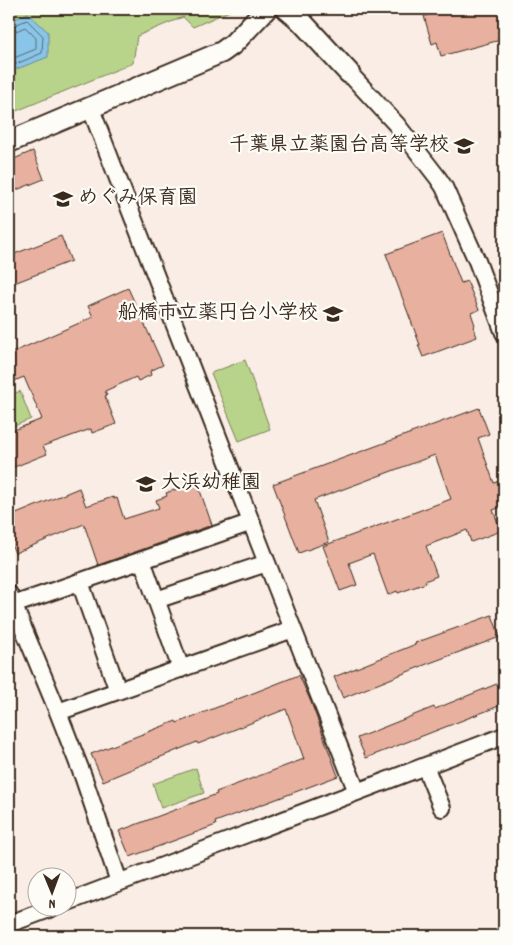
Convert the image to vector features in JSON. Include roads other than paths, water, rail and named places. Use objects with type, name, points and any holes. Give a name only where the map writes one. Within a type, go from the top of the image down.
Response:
[{"type":"street","points":[[9,142],[91,109],[222,52],[233,44],[266,9]]},
{"type":"street","points":[[287,9],[300,20],[397,125],[438,178],[444,187],[477,261],[504,333]]},
{"type":"street","points":[[91,109],[357,792]]},
{"type":"street","points":[[119,882],[58,712],[11,600],[80,582],[252,522]]},
{"type":"street","points":[[142,560],[181,669]]},
{"type":"street","points":[[156,600],[267,563]]},
{"type":"street","points":[[80,582],[118,691]]},
{"type":"street","points":[[58,712],[293,629]]},
{"type":"street","points":[[78,898],[504,736]]},
{"type":"street","points":[[425,766],[442,808]]},
{"type":"street","points":[[9,924],[28,917]]},
{"type":"water","points":[[28,13],[48,32],[48,57],[9,72],[9,22]]},
{"type":"place","name":"千葉県立薬園台高等学校","points":[[464,146]]},
{"type":"place","name":"めぐみ保育園","points":[[63,199]]},
{"type":"place","name":"船橋市立薬円台小学校","points":[[333,314]]},
{"type":"place","name":"大浜幼稚園","points":[[146,484]]}]
